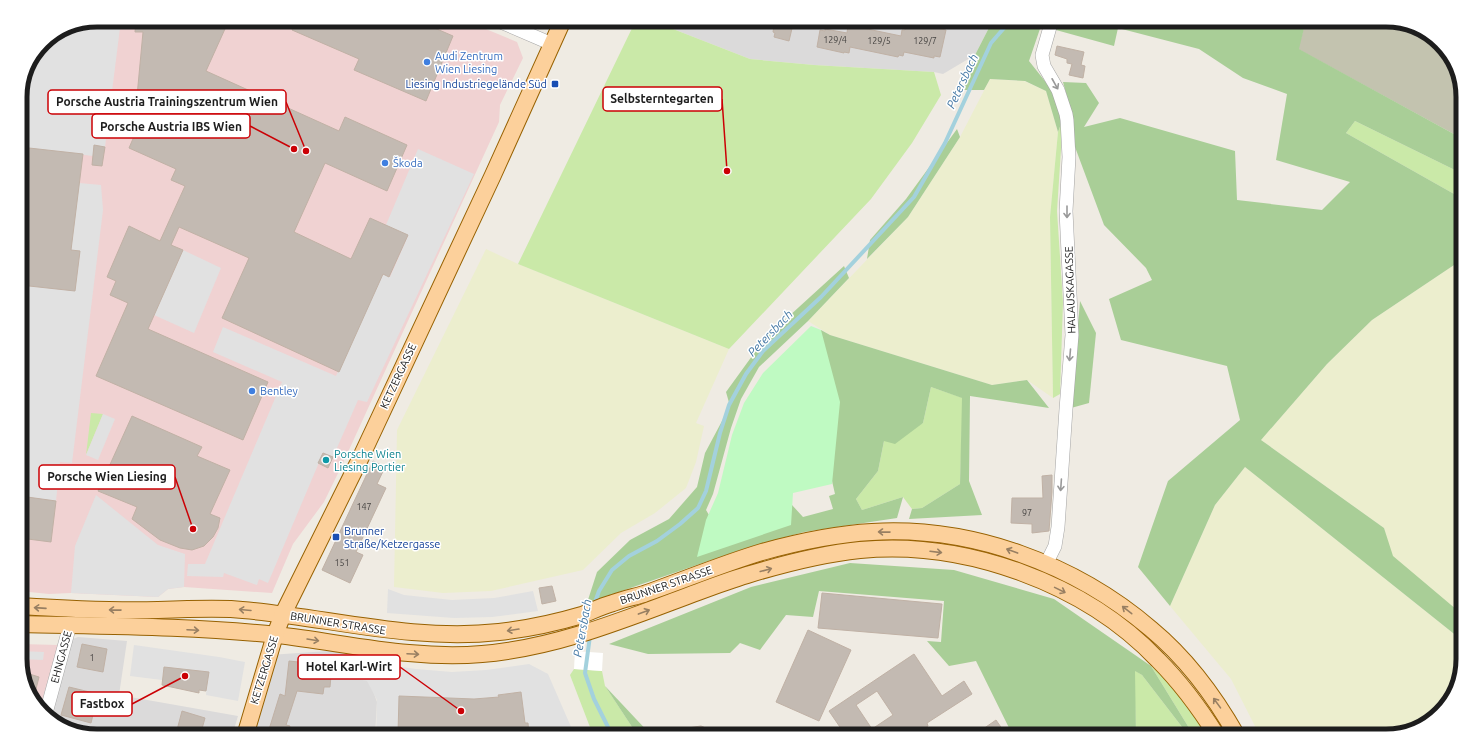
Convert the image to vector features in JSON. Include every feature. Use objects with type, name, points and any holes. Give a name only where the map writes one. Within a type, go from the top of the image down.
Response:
[{"type":"main road","name":"KETZERGASSE","points":[[247,729],[275,635],[284,614],[493,175],[560,27]]},
{"type":"main road","name":"BRUNNER STRASSE","points":[[27,607],[59,609],[229,609],[284,614],[378,630],[423,634],[482,634],[552,623],[642,594],[736,560],[810,540],[874,532],[918,533],[966,538],[1003,548],[1046,564],[1094,587],[1153,630],[1179,656],[1205,687],[1233,729]]},
{"type":"main road","name":"BRUNNER STRASSE","points":[[27,624],[154,627],[275,635],[400,653],[454,655],[505,651],[580,635],[745,575],[826,554],[863,550],[898,549],[934,552],[969,557],[1000,565],[1050,585],[1077,598],[1122,627],[1157,658],[1197,705],[1213,729]]},
{"type":"street","points":[[512,27],[552,44]]},
{"type":"street","name":"HALAUSKAGASSE","points":[[1046,564],[1055,546],[1058,527],[1072,335],[1066,211],[1069,157],[1067,120],[1058,90],[1044,66],[1042,55],[1043,48],[1050,27]]},
{"type":"street","name":"EHNGASSE","points":[[47,708],[70,625]]},
{"type":"shaded area","points":[[89,27],[93,27],[481,27],[517,42],[523,58],[500,105],[499,122],[343,463],[324,502],[293,544],[272,593],[184,587],[168,589],[158,597],[71,593],[49,594],[27,592],[27,93],[28,84]]},
{"type":"shaded area","points":[[120,27],[105,147],[94,145],[93,156],[27,148],[27,93],[29,79],[34,66],[42,54],[51,44],[62,36],[84,28]]},
{"type":"shaded area","points":[[668,27],[989,27],[975,55],[943,74],[934,72],[814,65],[750,59]]},
{"type":"shaded area","points":[[1304,27],[1386,27],[1404,29],[1417,34],[1432,44],[1439,51],[1449,66],[1455,84],[1456,93],[1456,135],[1298,49]]},
{"type":"shaded area","points":[[990,79],[1024,81],[1046,91],[1058,132],[1050,217],[1053,398],[1027,380],[992,385],[830,335],[808,321],[908,217],[960,137]]},
{"type":"shaded area","points":[[418,149],[474,174],[367,402],[358,400],[333,457],[323,453],[268,583],[259,579],[257,585],[224,573],[223,577],[187,576],[188,564],[205,564],[282,382],[213,352],[223,327],[336,376],[383,274],[390,277],[408,236],[386,225]]},
{"type":"shaded area","points":[[79,183],[101,185],[103,210],[72,463],[60,462],[56,501],[27,497],[27,286],[75,291],[80,252],[71,250]]},
{"type":"shaded area","points":[[486,249],[518,264],[729,349],[696,423],[704,426],[696,462],[686,488],[655,513],[621,533],[583,570],[491,591],[443,593],[394,587],[397,430]]},
{"type":"shaded area","points":[[183,250],[221,268],[194,333],[154,315]]},
{"type":"shaded area","points":[[1456,264],[1456,609],[1392,556],[1384,528],[1261,440],[1327,364],[1372,320]]},
{"type":"shaded area","points":[[103,414],[115,419],[98,460],[86,455]]},
{"type":"shaded area","points":[[1245,467],[1456,635],[1455,672],[1449,690],[1439,705],[1432,712],[1417,722],[1399,728],[1256,729],[1231,679],[1170,606],[1215,505]]},
{"type":"shaded area","points":[[96,495],[158,545],[185,554],[184,587],[168,589],[158,597],[71,593],[75,546]]},
{"type":"shaded area","points":[[388,589],[404,595],[452,600],[494,598],[533,591],[538,611],[492,617],[454,618],[387,613]]},
{"type":"shaded area","points":[[78,637],[127,641],[119,695],[238,716],[234,729],[97,729],[84,728],[66,722],[51,712],[42,702],[58,645]]},
{"type":"shaded area","points":[[27,644],[58,645],[42,702],[34,690],[28,672]]},
{"type":"shaded area","points":[[134,645],[245,662],[238,701],[206,695],[208,672],[164,667],[162,680],[130,676]]},
{"type":"shaded area","points":[[358,649],[377,702],[375,729],[247,729],[269,655]]},
{"type":"shaded area","points":[[27,651],[44,652],[43,660],[27,659]]},
{"type":"shaded area","points":[[374,663],[452,672],[486,670],[529,664],[548,674],[572,729],[527,729],[521,692],[498,695],[499,697],[474,699],[399,696],[398,729],[376,729],[377,700],[367,681],[353,678],[355,664]]},
{"type":"green space","points":[[633,27],[668,27],[750,59],[814,65],[934,72],[941,95],[912,143],[871,199],[729,349],[518,264]]},
{"type":"green space","points":[[989,27],[1041,27],[1029,61],[1052,90],[1063,119],[1058,132],[1046,91],[1025,81],[990,79],[984,90],[962,90],[975,55]]},
{"type":"green space","points":[[1057,27],[1304,27],[1299,49],[1456,135],[1456,171],[1355,121],[1346,133],[1456,195],[1456,264],[1372,320],[1327,364],[1261,440],[1384,528],[1393,556],[1456,609],[1456,635],[1245,467],[1215,505],[1170,606],[1138,567],[1168,481],[1240,420],[1227,366],[1121,340],[1109,299],[1152,280],[1146,268],[1104,225],[1075,147],[1072,115],[1063,82],[1086,83],[1099,103],[1084,127],[1120,118],[1235,151],[1237,200],[1322,210],[1350,182],[1276,160],[1287,94],[1243,78],[1199,49],[1118,28],[1114,46],[1056,30]]},
{"type":"green space","points":[[1063,119],[1057,211],[1063,302],[1060,394],[1053,398],[1050,217],[1058,132]]},
{"type":"green space","points":[[1355,121],[1456,171],[1456,195],[1346,133]]},
{"type":"green space","points":[[957,129],[960,137],[908,217],[867,259],[870,240],[906,199]]},
{"type":"green space","points":[[844,266],[849,278],[808,321],[759,367],[741,399],[731,428],[713,494],[706,510],[709,515],[707,520],[790,517],[792,505],[803,517],[833,509],[829,496],[835,494],[806,367],[821,330],[830,335],[992,385],[1027,380],[1049,408],[970,396],[969,481],[982,515],[909,519],[912,509],[922,508],[960,484],[962,398],[931,387],[923,423],[895,444],[884,441],[878,471],[856,499],[862,510],[903,497],[897,518],[804,532],[749,547],[587,603],[597,572],[630,540],[669,519],[697,487],[705,453],[730,406],[726,392],[765,338]]},
{"type":"green space","points":[[1080,301],[1096,333],[1089,403],[1071,408]]},
{"type":"green space","points":[[811,326],[821,330],[840,402],[832,484],[793,493],[791,525],[697,557],[706,520],[718,493],[732,435],[744,403],[763,373]]},
{"type":"green space","points":[[931,387],[963,398],[960,484],[922,508],[912,509],[903,497],[862,510],[856,499],[878,471],[884,441],[923,423]]},
{"type":"green space","points":[[91,413],[103,414],[86,455]]},
{"type":"green space","points":[[850,563],[954,570],[1054,599],[1151,666],[1190,729],[1184,729],[1142,675],[1135,671],[1136,729],[1010,729],[976,661],[949,666],[927,641],[941,642],[944,601],[819,591],[813,617],[786,615],[760,650],[740,643],[730,653],[648,654],[609,644],[751,587]]},
{"type":"green space","points":[[1151,666],[1182,698],[1203,729],[1190,729]]},
{"type":"green space","points":[[574,669],[602,671],[605,686],[633,729],[591,729],[570,675]]},
{"type":"green space","points":[[1134,670],[1142,675],[1184,729],[1136,729]]},
{"type":"green space","points":[[605,686],[645,729],[633,729]]},
{"type":"pier","points":[[575,651],[603,653],[602,671],[574,669]]},
{"type":"building","points":[[135,27],[226,27],[206,71],[339,131],[345,117],[407,145],[387,191],[325,163],[294,232],[351,259],[370,218],[408,235],[389,277],[383,274],[339,372],[222,318],[249,258],[179,227],[171,245],[183,250],[148,329],[268,382],[243,440],[96,376],[128,303],[110,295],[116,281],[107,277],[129,226],[160,241],[185,186],[171,180],[176,169],[129,148],[145,111],[136,107],[143,32],[135,32]]},
{"type":"building","points":[[293,27],[432,27],[453,36],[426,101],[354,70],[359,59],[292,30]]},
{"type":"building","points":[[774,27],[792,27],[789,41],[774,37],[775,33],[773,32]]},
{"type":"building","points":[[848,27],[858,27],[901,36],[902,30],[905,30],[905,27],[931,27],[946,30],[940,57],[934,56],[934,58],[904,52],[903,56],[899,55],[898,57],[850,47],[849,53],[844,53],[817,47],[820,30],[825,31],[825,29],[847,33]]},
{"type":"building","points":[[1057,46],[1084,52],[1081,65],[1085,66],[1083,78],[1069,75],[1072,64],[1067,63],[1067,59],[1055,55]]},
{"type":"building","points":[[94,145],[105,147],[102,166],[92,165]]},
{"type":"building","points":[[27,148],[83,154],[71,250],[80,251],[75,291],[27,286]]},
{"type":"building","points":[[132,416],[202,447],[197,456],[230,470],[210,514],[220,518],[218,528],[213,537],[204,546],[192,550],[180,548],[160,540],[132,519],[137,507],[98,491]]},
{"type":"building","name":"Porsche Wien Liesing Portier","points":[[323,453],[333,457],[328,468],[318,463]]},
{"type":"building","points":[[373,461],[385,467],[377,484],[386,488],[356,552],[363,555],[350,583],[322,570]]},
{"type":"building","points":[[1052,475],[1049,531],[1032,533],[1032,524],[1011,523],[1012,498],[1043,498],[1042,476]]},
{"type":"building","points":[[27,497],[56,501],[51,542],[27,539]]},
{"type":"building","points":[[552,586],[556,601],[542,604],[539,588]]},
{"type":"building","points":[[822,593],[942,604],[938,638],[818,628]]},
{"type":"building","points":[[808,630],[851,650],[819,721],[776,702]]},
{"type":"building","points":[[82,644],[107,649],[103,672],[77,667]]},
{"type":"building","points":[[914,654],[942,696],[964,681],[972,694],[927,723],[928,726],[924,729],[872,729],[841,729],[829,711]],"holes":[[[877,691],[893,715],[872,729],[856,705]]]},
{"type":"building","points":[[309,660],[355,664],[353,678],[331,676],[330,687],[324,687],[323,694],[297,691],[286,725],[290,726],[289,729],[269,729],[280,694],[285,696],[289,661],[308,663]]},
{"type":"building","points":[[164,667],[209,672],[206,691],[199,690],[199,693],[162,685]]},
{"type":"building","points":[[29,674],[39,677],[35,692]]},
{"type":"building","points":[[69,687],[98,694],[91,723],[61,715]]},
{"type":"building","points":[[521,692],[525,723],[528,723],[528,729],[398,729],[399,696],[474,699],[499,697],[498,695]]},
{"type":"building","points":[[182,711],[205,718],[202,729],[177,729]]},
{"type":"building","points":[[996,720],[1002,729],[983,729]]},
{"type":"building","points":[[701,726],[708,729],[682,729]]},
{"type":"waterway","name":"Petersbach","points":[[594,605],[599,591],[612,570],[629,556],[657,541],[698,508],[706,491],[720,433],[729,405],[746,374],[763,351],[821,297],[914,197],[945,143],[991,43],[1005,27]]},
{"type":"waterway","name":"Petersbach","points":[[590,636],[585,673],[594,699],[609,729]]},
{"type":"place","name":"Audi Zentrum Wien Liesing","points":[[427,62]]},
{"type":"place","name":"Liesing Industriegelände Süd","points":[[555,84]]},
{"type":"place","name":"Porsche Austria IBS Wien","points":[[294,149]]},
{"type":"place","name":"Porsche Austria Trainingszentrum Wien","points":[[306,151]]},
{"type":"place","name":"Škoda","points":[[385,163]]},
{"type":"place","name":"Selbsterntegarten","points":[[727,171]]},
{"type":"place","name":"Bentley","points":[[252,391]]},
{"type":"place","name":"Porsche Wien Liesing Portier","points":[[326,460]]},
{"type":"place","name":"Porsche Wien Liesing","points":[[193,529]]},
{"type":"place","name":"Brunner Straße/Ketzergasse","points":[[336,537]]},
{"type":"place","name":"Fastbox","points":[[185,676]]},
{"type":"place","name":"Hotel Karl-Wirt","points":[[461,711]]}]
